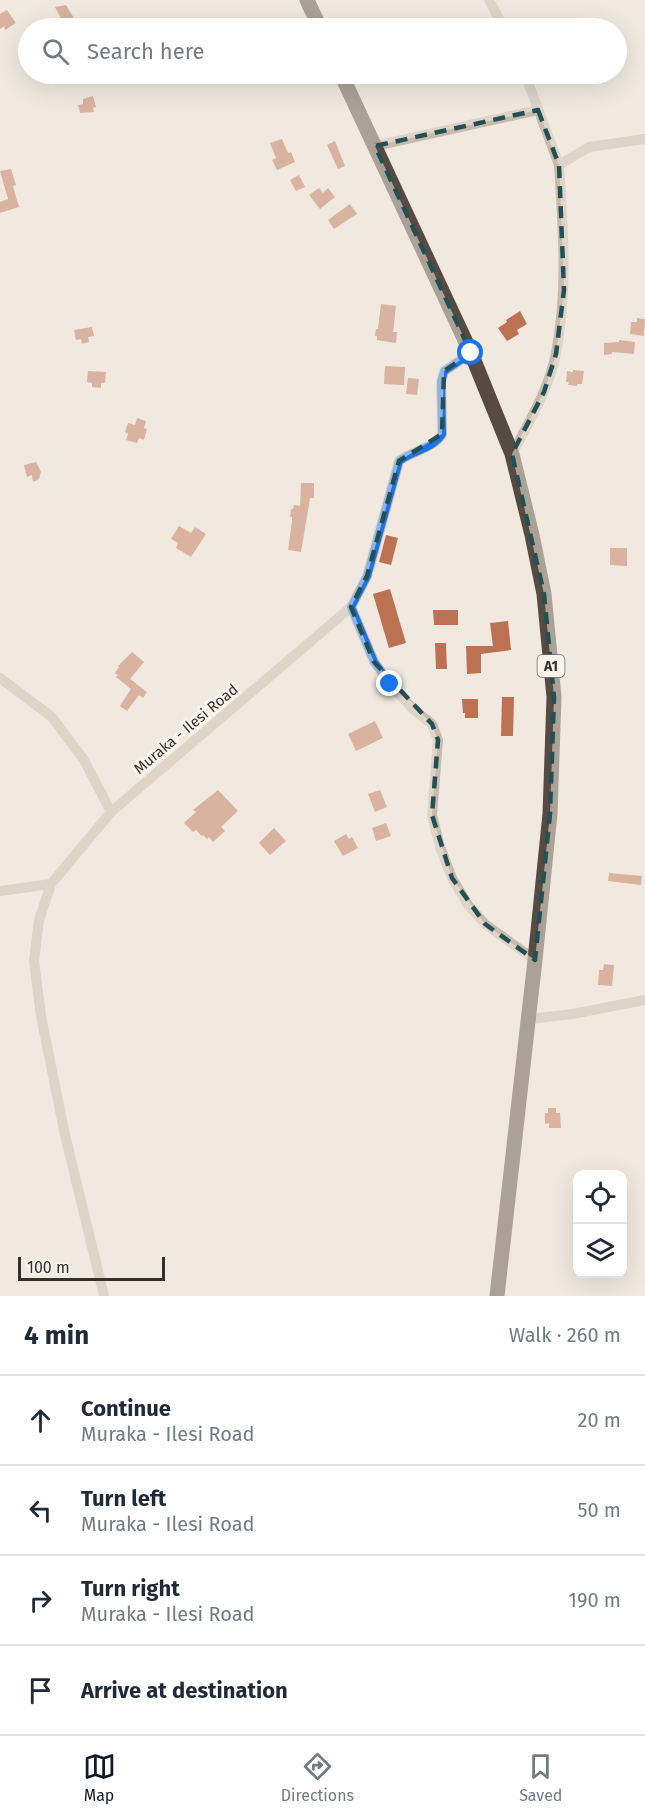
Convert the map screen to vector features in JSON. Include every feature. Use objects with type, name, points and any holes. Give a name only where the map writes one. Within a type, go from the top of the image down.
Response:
[{"type":"highway","points":[[307,0],[315,18]]},
{"type":"highway","name":"A1","points":[[346,84],[471,353],[513,454],[544,594],[554,697],[549,814],[529,1019],[497,1296]]},
{"type":"street","points":[[489,0],[499,18]]},
{"type":"street","points":[[513,454],[544,392],[556,354],[564,290],[559,165],[529,84]]},
{"type":"street","points":[[375,146],[538,110]]},
{"type":"street","points":[[559,165],[589,147],[645,139]]},
{"type":"street","name":"Muraka - Ilesi Road","points":[[51,884],[111,812],[351,607],[367,576],[399,461],[406,455],[438,441],[442,434],[441,382],[444,371],[471,353]]},
{"type":"street","points":[[351,607],[374,662],[390,684],[432,724],[438,740],[432,815],[440,847],[452,878],[468,904],[485,924],[535,960]]},
{"type":"street","points":[[0,678],[51,717],[84,760],[111,812]]},
{"type":"street","points":[[0,891],[51,884],[39,920],[34,961],[39,1005],[65,1134],[104,1296]]},
{"type":"street","points":[[529,1019],[573,1014],[645,1000]]},
{"type":"highlighted area","points":[[538,110],[559,165],[564,290],[556,354],[544,392],[512,454],[544,594],[554,697],[550,814],[535,960],[485,924],[452,878],[432,815],[438,740],[432,724],[374,662],[351,607],[367,576],[399,461],[442,434],[444,371],[471,353],[375,146]]},
{"type":"building","points":[[66,5],[74,18],[61,18],[55,7]]},
{"type":"building","points":[[7,10],[16,23],[5,30],[4,26],[0,29],[0,14]]},
{"type":"building","points":[[93,96],[96,107],[93,108],[94,112],[80,113],[78,105],[83,104],[83,99]]},
{"type":"building","points":[[282,139],[295,162],[277,170],[272,160],[276,158],[270,143]]},
{"type":"building","points":[[335,141],[345,166],[338,169],[327,145]]},
{"type":"building","points":[[11,169],[19,207],[0,213],[0,202],[8,199],[0,171]]},
{"type":"building","points":[[299,175],[305,187],[296,191],[290,180]]},
{"type":"building","points":[[319,188],[323,193],[328,188],[335,197],[320,209],[309,195]]},
{"type":"building","points":[[350,204],[357,214],[334,229],[328,220]]},
{"type":"building","points":[[381,304],[396,306],[393,332],[397,332],[396,343],[377,340],[375,336]]},
{"type":"building","points":[[520,311],[527,324],[517,330],[519,334],[507,341],[498,328]]},
{"type":"building","points":[[637,318],[645,319],[644,336],[630,334],[631,322],[637,322]]},
{"type":"building","points":[[92,327],[94,336],[88,337],[89,342],[82,344],[81,339],[76,340],[74,330]]},
{"type":"building","points":[[619,340],[635,342],[634,354],[612,352],[612,354],[604,355],[604,343],[619,342]]},
{"type":"building","points":[[385,366],[405,367],[404,385],[384,384]]},
{"type":"building","points":[[573,370],[584,371],[582,384],[568,385],[569,382],[566,382],[567,371],[573,372]]},
{"type":"building","points":[[88,371],[106,372],[105,383],[101,383],[101,388],[92,387],[92,383],[87,382]]},
{"type":"building","points":[[408,378],[419,379],[417,395],[406,394]]},
{"type":"building","points":[[137,418],[146,421],[144,428],[147,429],[144,440],[139,438],[137,443],[126,440],[128,434],[125,432],[128,423],[135,425]]},
{"type":"building","points":[[36,462],[41,472],[39,479],[33,482],[32,475],[27,477],[24,465]]},
{"type":"building","points":[[301,483],[314,483],[314,498],[310,498],[301,552],[288,550],[292,522],[291,509],[294,505],[300,506]]},
{"type":"building","points":[[179,526],[191,533],[195,527],[206,534],[191,557],[176,548],[178,543],[171,539]]},
{"type":"building","points":[[386,535],[398,538],[391,565],[379,562]]},
{"type":"building","points":[[610,548],[627,548],[627,566],[610,565]]},
{"type":"building","points":[[390,589],[406,643],[389,648],[373,594]]},
{"type":"building","points":[[433,610],[458,610],[458,625],[434,625]]},
{"type":"building","points":[[508,621],[511,650],[481,654],[481,673],[467,674],[466,646],[493,646],[490,623]]},
{"type":"building","points":[[435,643],[446,643],[447,669],[436,669]]},
{"type":"building","points":[[132,652],[144,662],[130,679],[147,692],[143,698],[139,695],[127,711],[120,706],[131,689],[116,677],[118,675],[115,673],[118,666]]},
{"type":"building","points":[[502,697],[514,697],[513,736],[501,736]]},
{"type":"building","points":[[462,699],[478,699],[478,718],[465,718]]},
{"type":"building","points":[[375,721],[383,738],[356,751],[348,734]]},
{"type":"building","points":[[218,790],[238,811],[221,827],[225,831],[213,842],[196,830],[193,832],[184,823],[196,812],[193,810]]},
{"type":"building","points":[[380,790],[387,807],[375,812],[368,794]]},
{"type":"building","points":[[386,823],[391,836],[376,841],[372,828]]},
{"type":"building","points":[[274,828],[286,841],[270,855],[259,843]]},
{"type":"building","points":[[346,834],[349,839],[352,837],[358,848],[343,856],[334,841]]},
{"type":"building","points":[[609,873],[642,876],[641,885],[608,881]]},
{"type":"building","points":[[604,964],[614,965],[612,986],[598,985],[599,970],[603,970]]},
{"type":"building","points":[[548,1108],[556,1108],[556,1113],[560,1113],[561,1128],[549,1128],[549,1123],[545,1124],[545,1113],[548,1113]]},
{"type":"route","points":[[390,684],[374,662],[351,607],[367,576],[395,469],[406,455],[438,441],[442,434],[441,382],[444,371],[471,353]]}]
